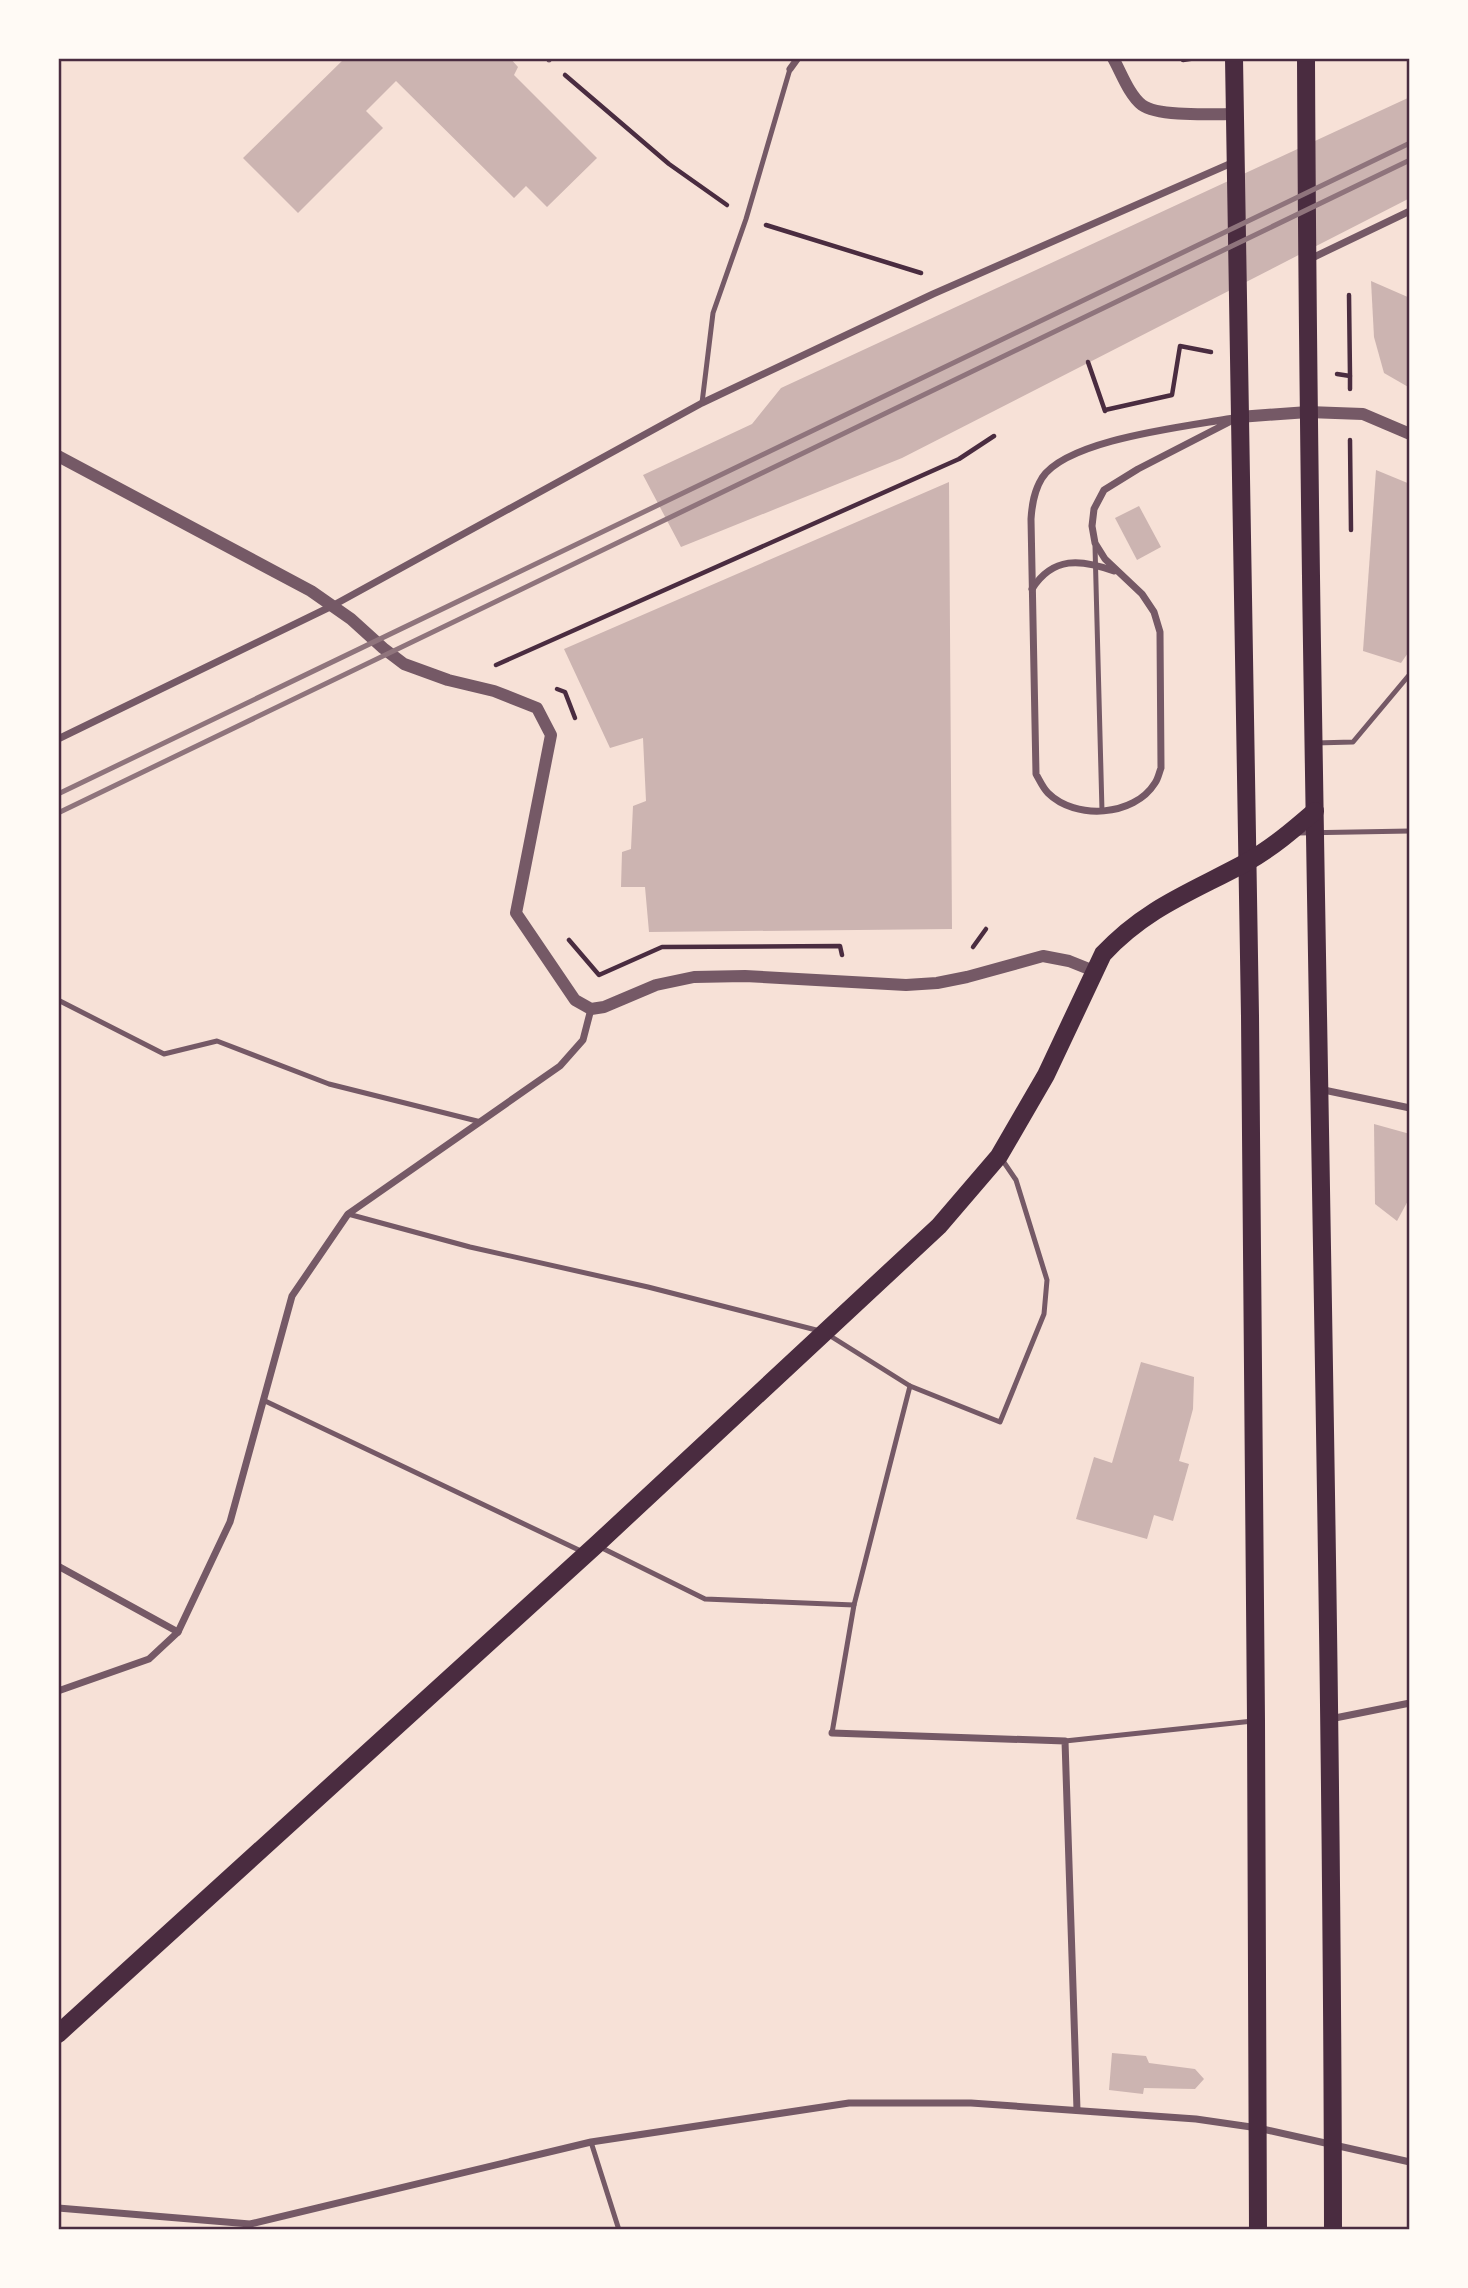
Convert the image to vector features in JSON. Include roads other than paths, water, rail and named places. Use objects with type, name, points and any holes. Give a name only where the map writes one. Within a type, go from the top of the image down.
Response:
[{"type":"main road","points":[[1234,58],[1256,1720],[1258,2230]]},
{"type":"main road","points":[[1306,58],[1308,412],[1330,1719],[1333,2230]]},
{"type":"main road","points":[[58,2034],[591,1549],[939,1226],[999,1156],[1046,1075],[1103,954],[1134,924],[1177,896],[1246,862],[1290,833],[1315,811]]},
{"type":"street","points":[[790,69],[798,58]]},
{"type":"street","points":[[1114,58],[1141,104],[1158,111],[1234,114]]},
{"type":"street","points":[[58,739],[332,606],[702,403],[955,284],[1234,162]]},
{"type":"street","points":[[1307,261],[1410,211]]},
{"type":"street","points":[[1239,417],[1138,469],[1104,490],[1094,509],[1092,526],[1095,543],[1105,559],[1142,594],[1154,612],[1160,632],[1161,768],[1155,783],[1142,798],[1118,809],[1102,811],[1062,804],[1046,792],[1036,774],[1033,497],[1044,476],[1062,460],[1086,448],[1239,417],[1308,412],[1363,414],[1410,434]]},
{"type":"street","points":[[58,456],[311,592],[351,619],[404,664],[448,680],[494,691],[537,708],[551,736],[516,913],[575,1000],[590,1009],[604,1007],[656,985],[694,977],[745,976],[906,985],[937,984],[1043,956],[1069,961],[1094,971]]},
{"type":"street","points":[[1032,589],[1049,569],[1062,564],[1078,562],[1119,573]]},
{"type":"street","points":[[58,1691],[149,1659],[178,1632],[230,1522],[292,1296],[348,1214],[560,1066],[583,1040],[590,1009]]},
{"type":"street","points":[[1318,1088],[1410,1108]]},
{"type":"street","points":[[58,1566],[178,1632]]},
{"type":"street","points":[[1330,1719],[1410,1703]]},
{"type":"street","points":[[832,1733],[1065,1741],[1077,2110]]},
{"type":"street","points":[[58,2208],[251,2227],[591,2142],[849,2103],[971,2103],[1196,2119],[1258,2128],[1410,2162]]},
{"type":"lane","points":[[702,403],[713,313],[746,219],[790,69]]},
{"type":"lane","points":[[1095,543],[1102,811]]},
{"type":"lane","points":[[1314,744],[1353,742],[1410,674]]},
{"type":"lane","points":[[1290,833],[1410,831]]},
{"type":"lane","points":[[58,1000],[164,1054],[217,1041],[328,1084],[481,1122]]},
{"type":"lane","points":[[348,1214],[470,1247],[648,1287],[824,1332],[910,1385],[1000,1422],[1044,1314],[1047,1280],[1016,1180],[999,1156]]},
{"type":"lane","points":[[832,1733],[854,1605],[910,1385]]},
{"type":"lane","points":[[262,1399],[705,1600],[854,1605]]},
{"type":"lane","points":[[1065,1741],[1256,1720]]},
{"type":"lane","points":[[591,2142],[619,2230]]},
{"type":"railway","points":[[58,794],[1410,143]]},
{"type":"railway","points":[[58,813],[1410,160]]}]
